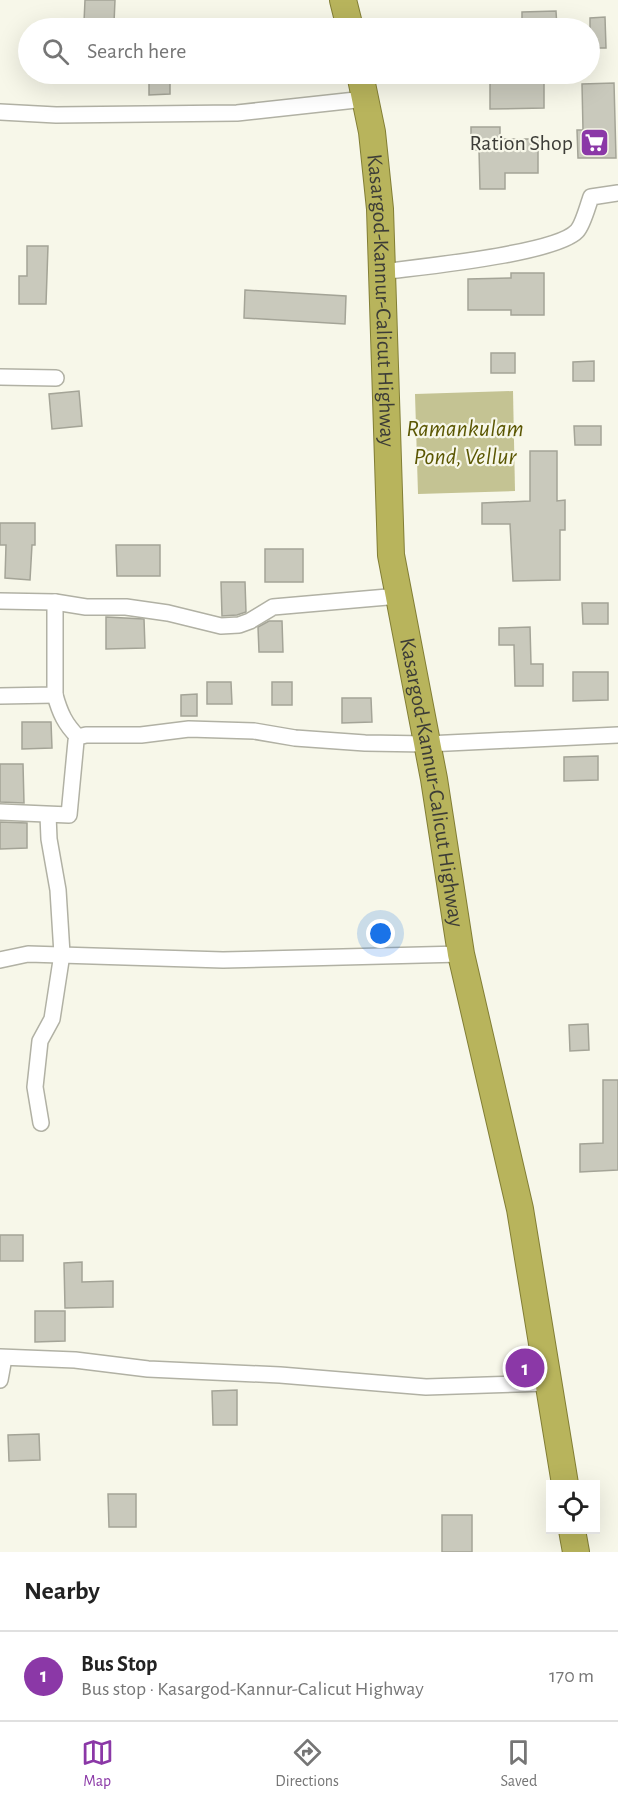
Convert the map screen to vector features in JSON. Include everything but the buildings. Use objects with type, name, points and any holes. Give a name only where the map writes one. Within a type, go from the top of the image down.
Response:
[{"type":"highway","points":[[343,0],[348,18]]},
{"type":"highway","name":"Kasargod-Kannur-Calicut Highway","points":[[362,84],[374,143],[380,209],[391,555],[427,744],[461,954],[520,1209],[564,1480]]},
{"type":"highway","points":[[573,1534],[576,1552]]},
{"type":"street","points":[[0,112],[56,115],[237,113],[365,99]]},
{"type":"street","points":[[382,272],[491,257],[557,243],[578,231],[591,197],[618,193]]},
{"type":"street","points":[[0,377],[56,378]]},
{"type":"street","points":[[0,602],[55,602],[86,607],[126,607],[221,626],[240,625],[273,607],[399,596]]},
{"type":"street","points":[[55,602],[55,695],[63,719],[78,737]]},
{"type":"street","points":[[0,696],[55,695]]},
{"type":"street","points":[[78,737],[141,735],[189,729],[254,731],[295,738],[365,743],[427,744],[618,735]]},
{"type":"street","points":[[0,812],[69,815],[78,737]]},
{"type":"street","points":[[41,1123],[35,1087],[40,1041],[52,1019],[62,954],[58,890],[49,839],[48,815]]},
{"type":"street","points":[[0,960],[28,954],[223,960],[461,954]]},
{"type":"street","points":[[0,1380],[2,1357],[75,1360],[148,1369],[280,1376],[426,1388],[548,1383]]},
{"type":"water","name":"Ramankulam Pond, Vellur","points":[[513,391],[515,491],[418,494],[415,394]]},
{"type":"place","name":"Ration Shop","points":[[594,143]]},
{"type":"place","name":"Bus Stop","points":[[525,1368]]}]
